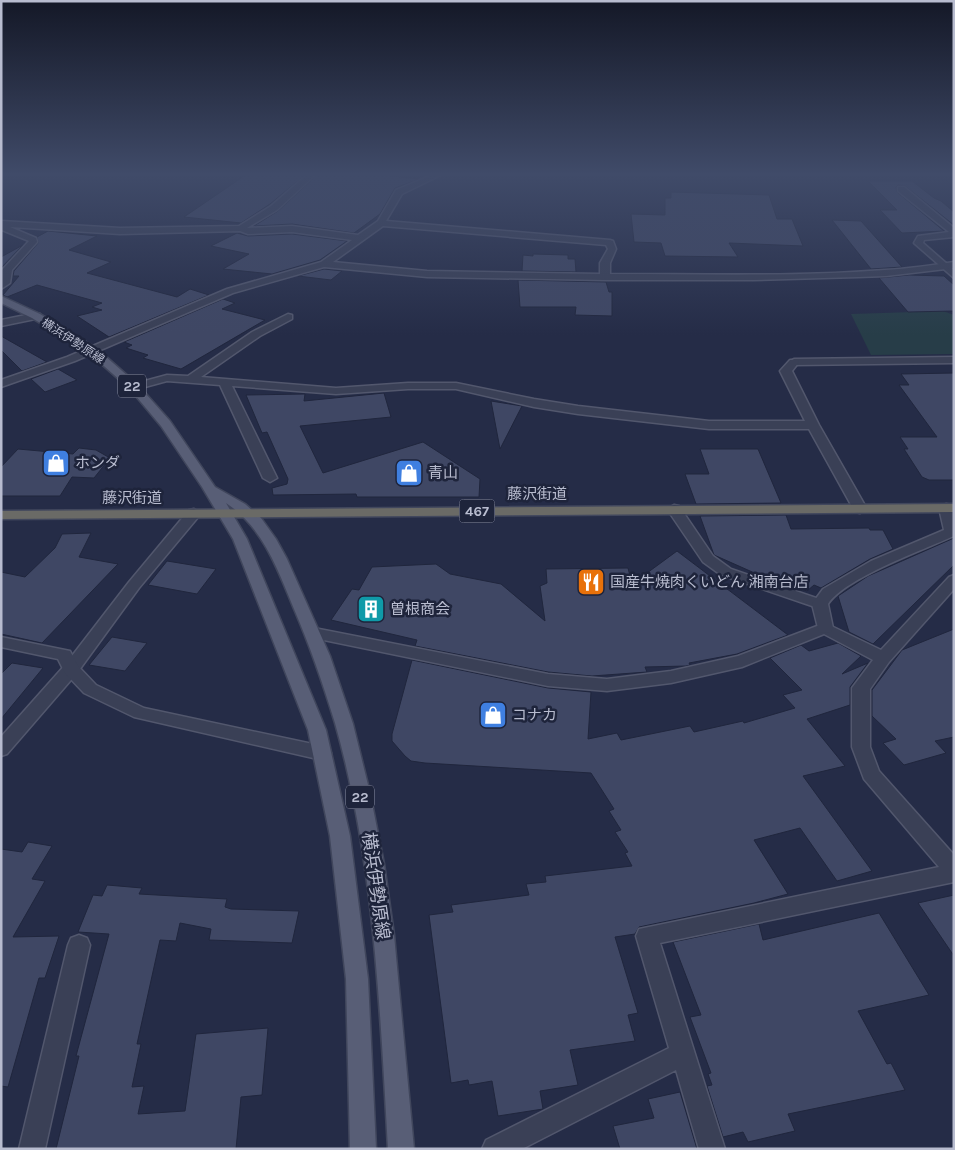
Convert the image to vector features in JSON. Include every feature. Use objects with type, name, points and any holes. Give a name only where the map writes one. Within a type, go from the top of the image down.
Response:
[{"type":"highway","name":"藤沢街道","points":[[1,514],[950,508]]},
{"type":"main road","name":"横浜伊勢原線","points":[[1,299],[36,316],[92,350],[134,387],[166,424],[210,488],[246,553],[317,730],[340,836],[357,979],[364,1149]]},
{"type":"main road","name":"横浜伊勢原線","points":[[210,488],[247,513],[268,538],[314,633],[345,728],[369,835],[389,978],[401,1149]]},
{"type":"street","points":[[1,286],[7,281],[8,270],[33,242],[33,240],[5,228]]},
{"type":"street","points":[[75,228],[120,230],[241,228],[248,231],[292,229],[360,238]]},
{"type":"street","points":[[1,384],[92,350],[230,292],[324,264],[374,228]]},
{"type":"street","points":[[443,228],[610,243],[612,249],[604,263],[606,277]]},
{"type":"street","points":[[954,233],[921,238],[918,243],[954,275]]},
{"type":"street","points":[[324,264],[426,274],[606,277],[754,277],[858,274],[954,265]]},
{"type":"street","points":[[1,323],[36,316]]},
{"type":"street","points":[[190,380],[256,334],[288,317]]},
{"type":"street","points":[[860,509],[813,425],[786,371],[794,362],[954,360]]},
{"type":"street","points":[[134,387],[167,378],[336,391],[408,386],[456,386],[578,410],[709,425],[813,425]]},
{"type":"street","points":[[224,382],[270,478]]},
{"type":"street","points":[[825,628],[820,604],[828,592],[876,564],[952,532],[950,508]]},
{"type":"street","points":[[674,510],[708,559],[726,572],[820,604]]},
{"type":"street","points":[[1,749],[71,669],[134,585],[194,513]]},
{"type":"street","points":[[712,1149],[647,936],[954,872],[871,774],[861,747],[861,688],[883,658],[950,591]]},
{"type":"street","points":[[314,633],[548,680],[608,685],[671,677],[742,661],[825,628],[883,658]]},
{"type":"street","points":[[1,642],[64,655],[71,669],[90,689],[140,713],[322,754]]},
{"type":"street","points":[[32,1149],[79,945]]},
{"type":"street","points":[[495,1149],[683,1054]]},
{"type":"shaded area","points":[[943,311],[954,315],[954,354],[871,355],[851,314]]},
{"type":"building","points":[[317,228],[361,228],[354,233]]},
{"type":"building","points":[[632,228],[796,228],[803,246],[729,243],[738,257],[665,256],[661,243],[634,242]]},
{"type":"building","points":[[838,228],[867,228],[902,267],[871,269]]},
{"type":"building","points":[[897,228],[940,228],[944,231],[902,233]]},
{"type":"building","points":[[48,231],[97,236],[69,250],[111,262],[87,273],[177,297],[190,289],[209,295],[109,337],[77,316],[102,310],[92,307],[102,303],[37,285],[7,297],[3,295],[19,276],[13,276],[14,271],[38,243],[37,237]]},
{"type":"building","points":[[237,233],[248,236],[292,234],[347,241],[320,260],[272,274],[223,269],[249,254],[211,246]]},
{"type":"building","points":[[23,245],[1,268],[1,257]]},
{"type":"building","points":[[533,254],[568,255],[568,259],[575,259],[576,272],[522,271],[523,255],[533,256]]},
{"type":"building","points":[[324,269],[342,271],[331,280],[298,276]]},
{"type":"building","points":[[909,275],[944,276],[954,285],[954,311],[908,312],[879,278]]},
{"type":"building","points":[[518,280],[606,282],[609,292],[612,292],[612,316],[575,315],[576,307],[520,307]]},
{"type":"building","points":[[223,299],[235,303],[222,309],[265,320],[181,369],[143,358],[148,355],[126,348],[132,345],[124,342]]},
{"type":"building","points":[[1,336],[47,362],[22,371],[1,350]]},
{"type":"building","points":[[58,369],[77,380],[45,392],[31,379]]},
{"type":"building","points":[[954,373],[954,480],[929,480],[922,477],[904,449],[908,449],[900,437],[937,437],[899,385],[909,385],[901,374]]},
{"type":"building","points":[[384,393],[391,417],[300,426],[323,473],[423,442],[480,479],[479,497],[357,497],[356,494],[273,495],[272,488],[287,484],[288,479],[267,432],[262,433],[246,395],[305,394],[304,401]]},
{"type":"building","points":[[491,401],[522,406],[500,449]]},
{"type":"building","name":"ホンダ","points":[[79,448],[96,450],[110,458],[94,478],[72,477],[60,496],[1,496],[1,467],[18,449],[73,454]]},
{"type":"building","points":[[700,449],[758,449],[781,503],[696,504],[685,474],[709,474]]},
{"type":"building","points":[[786,515],[791,529],[869,528],[870,530],[883,530],[893,549],[870,559],[821,588],[814,585],[807,591],[802,589],[801,591],[768,579],[714,555],[700,516]]},
{"type":"building","points":[[91,533],[79,557],[118,564],[42,643],[1,634],[1,572],[25,577],[55,548],[62,534]]},
{"type":"building","points":[[954,538],[954,565],[873,644],[849,632],[838,596],[868,576]]},
{"type":"building","points":[[677,551],[788,635],[737,654],[689,663],[690,665],[686,666],[645,667],[647,672],[592,676],[548,672],[415,646],[417,640],[331,620],[352,589],[359,590],[372,567],[436,564],[450,574],[501,584],[545,621],[540,586],[547,583],[546,569],[628,568],[632,584]]},
{"type":"building","points":[[167,561],[216,569],[197,594],[148,585]]},
{"type":"building","points":[[954,629],[954,737],[935,741],[946,753],[904,765],[883,743],[896,739],[872,716],[872,690],[902,650]]},
{"type":"building","points":[[112,637],[147,643],[125,671],[89,665]]},
{"type":"building","points":[[838,643],[861,656],[842,674],[868,663],[850,687],[850,705],[807,719],[845,766],[803,776],[872,871],[837,881],[800,828],[754,840],[788,894],[639,927],[635,934],[615,937],[638,1013],[628,1015],[635,1041],[570,1050],[578,1085],[540,1091],[543,1109],[498,1116],[492,1081],[469,1085],[468,1080],[451,1083],[429,915],[453,912],[451,905],[529,895],[526,884],[546,882],[545,876],[632,866],[625,853],[628,852],[615,832],[621,830],[609,811],[614,809],[591,773],[425,763],[411,761],[405,756],[392,741],[392,734],[412,660],[548,688],[591,692],[588,739],[617,733],[621,740],[690,726],[694,732],[743,721],[744,723],[795,708],[783,695],[802,690],[770,658],[801,645],[809,651]]},
{"type":"building","points":[[12,663],[43,668],[1,719],[1,674]]},
{"type":"building","points":[[28,842],[52,846],[32,879],[45,881],[13,937],[59,936],[45,978],[39,978],[8,1087],[1,1086],[1,849],[22,852]]},
{"type":"building","points":[[107,885],[142,888],[139,894],[227,899],[225,907],[231,909],[299,911],[292,943],[209,940],[211,929],[180,923],[176,941],[160,940],[137,1044],[141,1044],[132,1087],[144,1086],[138,1114],[185,1111],[196,1034],[268,1028],[262,1095],[241,1097],[236,1149],[56,1149],[79,1056],[76,1056],[109,934],[78,932],[93,895],[102,896]]},
{"type":"building","points":[[954,895],[954,956],[918,903]]},
{"type":"building","points":[[879,913],[929,995],[858,1011],[887,1064],[891,1063],[905,1090],[788,1114],[795,1131],[748,1142],[743,1132],[723,1137],[707,1086],[712,1085],[708,1074],[711,1073],[690,1017],[701,1015],[673,942],[759,924],[763,940]]},
{"type":"building","points":[[680,1092],[697,1149],[620,1149],[613,1126],[654,1118],[648,1099]]},
{"type":"place","name":"ホンダ","points":[[56,463]]},
{"type":"place","name":"青山","points":[[409,473]]},
{"type":"place","name":"国産牛焼肉くいどん 湘南台店","points":[[591,582]]},
{"type":"place","name":"曽根商会","points":[[371,609]]},
{"type":"place","name":"コナカ","points":[[493,715]]}]
